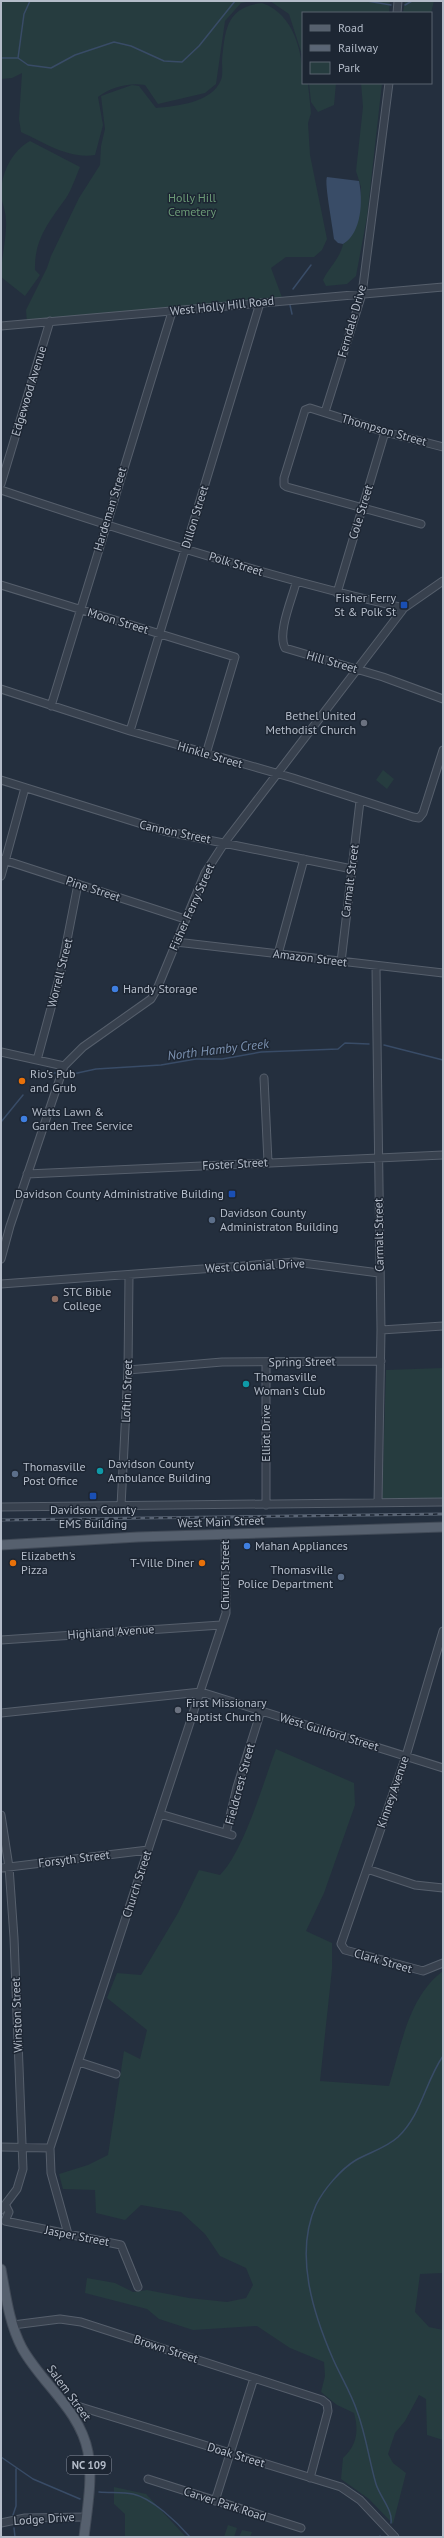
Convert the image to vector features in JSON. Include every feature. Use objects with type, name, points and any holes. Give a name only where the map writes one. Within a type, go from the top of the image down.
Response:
[{"type":"main road","name":"West Main Street","points":[[1,1545],[225,1533],[443,1527]]},
{"type":"main road","name":"Salem Street","points":[[1,2269],[13,2325],[22,2348],[79,2426],[88,2452],[90,2472],[84,2537]]},
{"type":"street","points":[[396,12],[398,1]]},
{"type":"street","name":"Ferndale Drive","points":[[325,412],[362,294],[389,84]]},
{"type":"street","name":"West Holly Hill Road","points":[[1,326],[443,287]]},
{"type":"street","name":"Dillon Street","points":[[130,731],[260,303]]},
{"type":"street","name":"Hardeman Street","points":[[51,706],[105,525],[172,312]]},
{"type":"street","name":"Edgewood Avenue","points":[[1,484],[50,321]]},
{"type":"street","points":[[325,412],[310,408],[305,410],[284,478],[284,485],[421,524]]},
{"type":"street","name":"Thompson Street","points":[[325,412],[385,432],[443,447]]},
{"type":"street","name":"Cole Street","points":[[337,593],[385,432]]},
{"type":"street","name":"Polk Street","points":[[1,490],[105,525],[296,583],[404,608]]},
{"type":"street","name":"Fisher Ferry Street","points":[[1,1259],[27,1174],[64,1066],[83,1047],[151,999],[157,990],[205,873],[225,842],[404,608],[443,582]]},
{"type":"street","name":"Hill Street","points":[[296,583],[282,631],[282,642],[285,648],[358,670],[443,699]]},
{"type":"street","name":"Moon Street","points":[[1,585],[235,657],[206,754]]},
{"type":"street","name":"Hinkle Street","points":[[1,689],[130,731],[419,818],[423,814],[443,750]]},
{"type":"street","name":"Cannon Street","points":[[1,780],[141,825],[352,869]]},
{"type":"street","points":[[1,876],[3,860],[26,788]]},
{"type":"street","name":"Carmalt Street","points":[[341,962],[360,801]]},
{"type":"street","points":[[278,954],[304,859]]},
{"type":"street","name":"Pine Street","points":[[3,860],[185,919]]},
{"type":"street","name":"Worrell Street","points":[[37,1060],[61,971],[78,884]]},
{"type":"street","name":"Amazon Street","points":[[176,942],[443,973]]},
{"type":"street","name":"Carmalt Street","points":[[376,966],[379,1273],[381,1330],[378,1503]]},
{"type":"street","points":[[1,1052],[64,1066]]},
{"type":"street","points":[[264,1078],[268,1162]]},
{"type":"street","name":"Foster Street","points":[[27,1174],[72,1174],[268,1162],[443,1155]]},
{"type":"street","name":"West Colonial Drive","points":[[1,1284],[129,1276],[295,1262],[379,1273]]},
{"type":"street","name":"Loftin Street","points":[[121,1506],[128,1370],[129,1276]]},
{"type":"street","points":[[381,1330],[443,1326]]},
{"type":"street","name":"Spring Street","points":[[128,1370],[206,1363],[381,1361]]},
{"type":"street","name":"Elliot Drive","points":[[266,1362],[266,1505]]},
{"type":"street","name":"West Main Street","points":[[1,1507],[443,1502]]},
{"type":"street","name":"Church Street","points":[[68,2234],[51,2173],[50,2148],[201,1692],[228,1605],[225,1533]]},
{"type":"street","name":"Highland Avenue","points":[[1,1640],[222,1625]]},
{"type":"street","name":"Kinney Avenue","points":[[345,1950],[341,1944],[406,1756],[441,1642],[443,1631]]},
{"type":"street","name":"West Guilford Street","points":[[1,1713],[201,1692],[443,1768]]},
{"type":"street","name":"Fieldcrest Street","points":[[160,1814],[229,1834],[237,1787],[261,1711]]},
{"type":"street","name":"Winston Street","points":[[1,1815],[9,1867],[22,2148],[21,2180],[3,2208]]},
{"type":"street","name":"Forsyth Street","points":[[1,1868],[148,1850]]},
{"type":"street","points":[[367,1869],[415,1885],[443,1888]]},
{"type":"street","name":"Clark Street","points":[[345,1950],[422,1971],[434,1969],[443,1963]]},
{"type":"street","points":[[79,2062],[116,2074]]},
{"type":"street","points":[[1,2147],[50,2148]]},
{"type":"street","name":"Jasper Street","points":[[3,2208],[9,2212],[5,2221],[121,2245],[138,2287]]},
{"type":"street","name":"Brown Street","points":[[13,2325],[60,2319],[81,2322],[317,2398],[325,2402],[328,2411],[310,2478]]},
{"type":"street","points":[[215,2501],[254,2378]]},
{"type":"street","name":"Doak Street","points":[[61,2401],[348,2491],[371,2511],[395,2537]]},
{"type":"street","name":"Carver Park Road","points":[[148,2478],[301,2528]]},
{"type":"street","name":"Lodge Drive","points":[[1,2523],[25,2518],[86,2517]]},
{"type":"green space","points":[[1,1],[252,1],[241,3],[225,21],[216,84],[205,93],[158,104],[145,85],[133,84],[108,90],[98,97],[103,125],[95,155],[85,156],[75,155],[57,149],[21,132],[19,119],[22,73],[12,78],[1,79]]},
{"type":"green space","points":[[270,1],[390,1],[389,12],[302,12],[302,55],[289,14]]},
{"type":"green space","points":[[405,1],[434,1],[431,12],[403,12]]},
{"type":"green space","name":"Holly Hill Cemetery","points":[[262,3],[273,8],[289,25],[298,47],[302,65],[302,84],[308,84],[311,113],[308,123],[310,155],[327,239],[322,250],[314,257],[286,257],[271,268],[283,300],[27,323],[26,310],[79,198],[100,165],[101,146],[105,129],[101,96],[132,85],[139,86],[156,108],[193,102],[210,94],[222,78],[222,61],[226,30],[234,15],[241,9],[250,5]]},
{"type":"green space","points":[[309,84],[336,84],[334,105],[318,112],[311,102]]},
{"type":"green space","points":[[361,84],[382,84],[367,217],[356,276],[347,284],[326,286],[323,280],[325,275],[337,259],[343,244],[347,241],[360,207],[361,187],[356,171],[363,107]]},
{"type":"green space","points":[[30,141],[80,167],[72,187],[48,223],[40,240],[35,259],[35,270],[40,275],[25,296],[1,277],[6,215],[1,197],[1,189],[2,181],[12,158],[23,145]]},
{"type":"green space","points":[[383,770],[394,779],[387,789],[376,780]]},
{"type":"green space","points":[[443,1368],[443,1500],[382,1503],[386,1370]]},
{"type":"green space","points":[[276,1749],[354,1783],[355,1805],[324,1893],[306,1931],[332,1943],[332,1969],[320,2081],[389,2086],[407,2024],[421,1994],[443,1971],[443,2273],[420,2274],[415,2312],[429,2327],[443,2330],[443,2440],[427,2435],[426,2399],[419,2395],[405,2421],[395,2433],[388,2454],[393,2463],[406,2473],[393,2524],[369,2499],[341,2479],[343,2458],[348,2453],[356,2437],[356,2420],[354,2413],[337,2405],[321,2392],[325,2376],[324,2362],[290,2348],[257,2326],[193,2330],[159,2319],[147,2309],[85,2293],[87,2278],[115,2283],[133,2292],[147,2290],[189,2298],[227,2302],[246,2298],[253,2285],[246,2268],[220,2256],[205,2234],[181,2212],[141,2205],[125,2220],[96,2213],[95,2190],[63,2189],[59,2174],[88,2165],[108,2155],[124,2051],[140,2059],[147,2030],[107,1998],[117,1973],[141,1975],[178,1913],[199,1870],[220,1875],[229,1864],[245,1834]]},
{"type":"green space","points":[[114,2487],[146,2494],[186,2537],[125,2537],[125,2514],[114,2504]]},
{"type":"green space","points":[[228,2525],[237,2528],[234,2537],[224,2537]]},
{"type":"green space","points":[[242,2530],[252,2532],[250,2537],[239,2537]]},
{"type":"water","points":[[327,177],[359,181],[361,197],[360,216],[354,232],[343,244],[338,243],[334,239],[326,181]]},
{"type":"waterway","points":[[18,58],[24,14],[30,1]]},
{"type":"waterway","points":[[1,58],[18,58],[28,65],[51,68],[75,55],[114,42],[131,46],[164,61],[182,62],[199,46],[235,1]]},
{"type":"waterway","points":[[367,1],[391,5]]},
{"type":"waterway","points":[[405,5],[412,1]]},
{"type":"waterway","points":[[293,289],[311,265]]},
{"type":"waterway","points":[[290,305],[292,314]]},
{"type":"waterway","name":"North Hamby Creek","points":[[68,1075],[96,1069],[161,1065],[196,1059],[222,1059],[261,1052],[338,1049],[345,1043],[369,1044]]},
{"type":"waterway","name":"North Hamby Creek","points":[[384,1045],[443,1060]]},
{"type":"waterway","name":"North Hamby Creek","points":[[37,1078],[43,1073],[57,1073]]},
{"type":"waterway","name":"North Hamby Creek","points":[[1,1122],[23,1095]]},
{"type":"waterway","points":[[391,2523],[390,2513],[376,2484],[363,2429],[355,2404],[333,2359],[313,2303],[306,2263],[307,2243],[310,2224],[316,2205],[324,2192],[333,2180],[350,2164],[393,2141],[406,2128],[413,2118],[443,2056]]},
{"type":"waterway","points":[[1,2457],[33,2479],[80,2499]]},
{"type":"waterway","points":[[13,2515],[16,2506],[16,2469]]},
{"type":"waterway","points":[[99,2492],[129,2493],[140,2496],[164,2512],[190,2537]]},
{"type":"waterway","points":[[14,2528],[15,2537]]},
{"type":"railway","points":[[1,1520],[443,1514]]},
{"type":"place","name":"Fisher Ferry St & Polk St","points":[[404,605]]},
{"type":"place","name":"Bethel United Methodist Church","points":[[364,723]]},
{"type":"place","name":"Handy Storage","points":[[115,989]]},
{"type":"place","name":"Rio's Pub and Grub","points":[[22,1081]]},
{"type":"place","name":"Watts Lawn & Garden Tree Service","points":[[24,1119]]},
{"type":"place","name":"Davidson County Administrative Building","points":[[232,1194]]},
{"type":"place","name":"Davidson County Administraton Building","points":[[212,1220]]},
{"type":"place","name":"STC Bible College","points":[[55,1299]]},
{"type":"place","name":"Thomasville Woman's Club","points":[[246,1384]]},
{"type":"place","name":"Davidson County Ambulance Building","points":[[100,1471]]},
{"type":"place","name":"Thomasville Post Office","points":[[15,1474]]},
{"type":"place","name":"Davidson County EMS Building","points":[[93,1496]]},
{"type":"place","name":"Mahan Appliances","points":[[247,1546]]},
{"type":"place","name":"Elizabeth's Pizza","points":[[13,1563]]},
{"type":"place","name":"T-Ville Diner","points":[[202,1563]]},
{"type":"place","name":"Thomasville Police Department","points":[[341,1577]]},
{"type":"place","name":"First Missionary Baptist Church","points":[[178,1710]]}]
